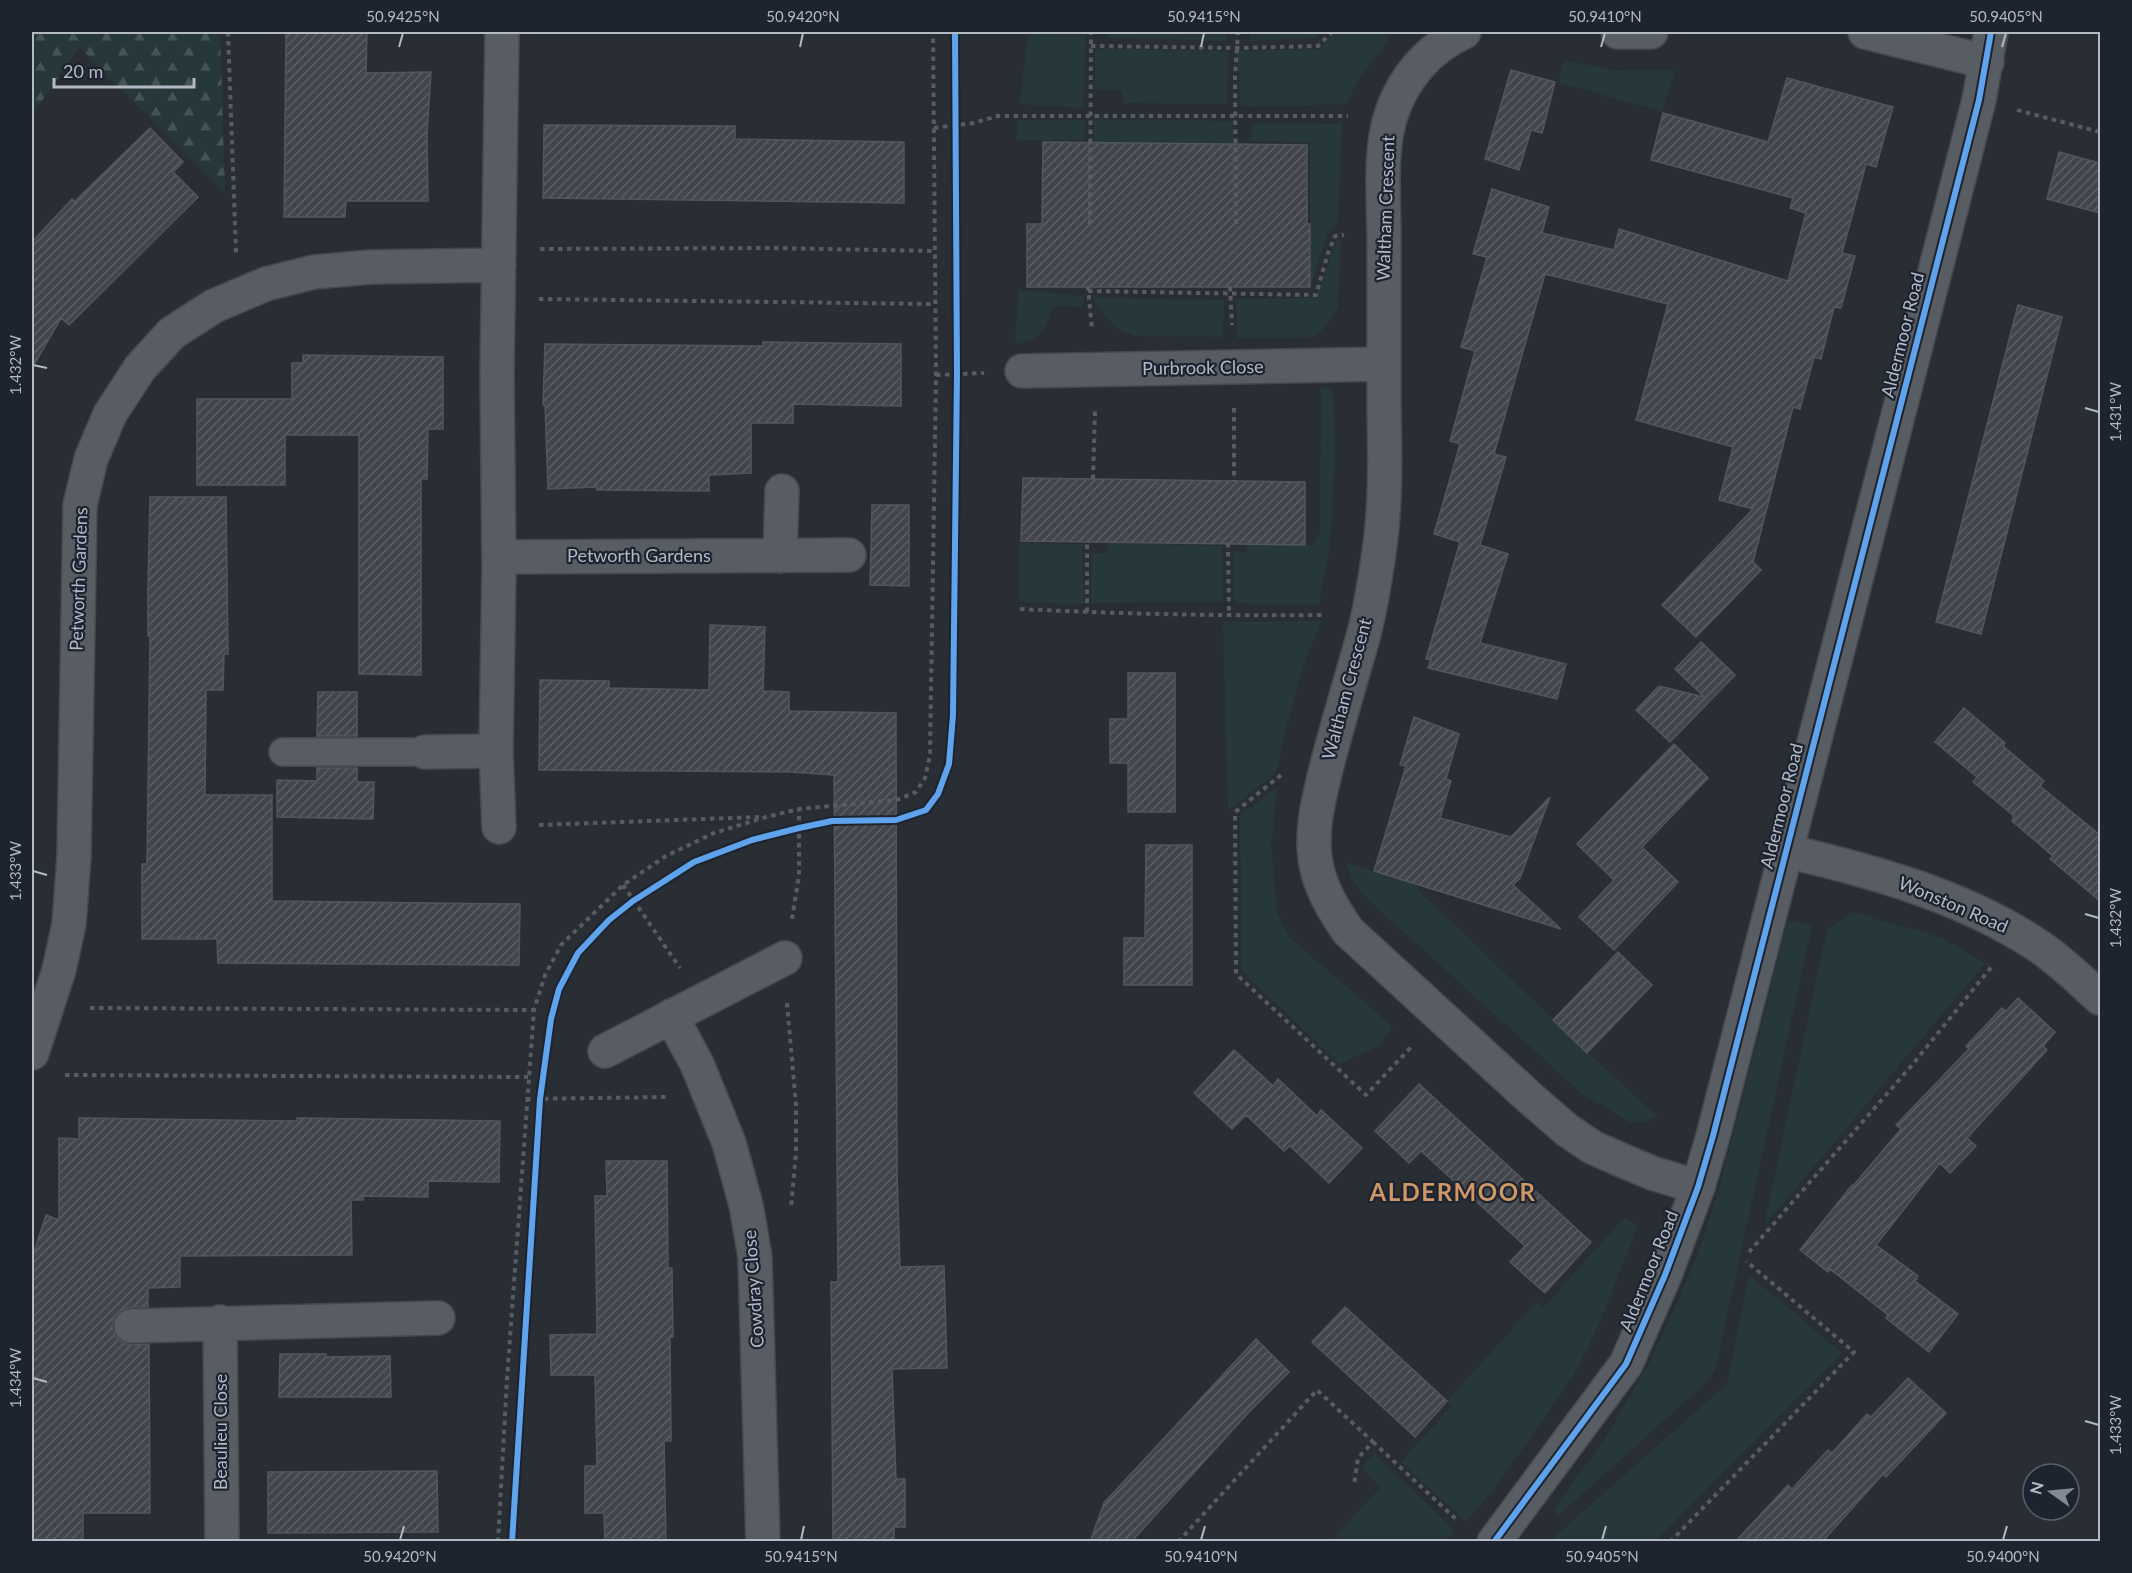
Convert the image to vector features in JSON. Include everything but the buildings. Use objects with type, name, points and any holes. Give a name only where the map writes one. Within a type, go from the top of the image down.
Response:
[{"type":"street","points":[[499,827],[496,751],[499,557],[497,374],[502,32]]},
{"type":"street","name":"Waltham Crescent","points":[[1459,32],[1430,53],[1413,72],[1400,93],[1391,116],[1386,140],[1384,164],[1383,505],[1380,549],[1363,637],[1324,778],[1314,830],[1315,856],[1320,883],[1330,906],[1348,931],[1567,1130],[1592,1147],[1619,1160],[1698,1188]]},
{"type":"street","points":[[1618,32],[1651,32]]},
{"type":"street","points":[[1865,32],[1989,47]]},
{"type":"street","name":"Aldermoor Road","points":[[1494,1542],[1626,1364],[1665,1275],[1698,1188],[1978,100],[1989,47]]},
{"type":"street","name":"Petworth Gardens","points":[[33,1046],[59,970],[69,924],[72,882],[80,505],[91,459],[110,414],[140,368],[172,333],[214,306],[266,284],[314,272],[500,257]]},
{"type":"street","name":"Purbrook Close","points":[[1022,371],[1384,364]]},
{"type":"street","points":[[780,556],[782,491]]},
{"type":"street","name":"Petworth Gardens","points":[[499,557],[849,555]]},
{"type":"street","points":[[425,752],[496,751]]},
{"type":"street","name":"Wonston Road","points":[[1786,851],[1870,872],[1960,905],[2038,945],[2100,998]]},
{"type":"street","points":[[605,1051],[785,958]]},
{"type":"street","name":"Cowdray Close","points":[[672,1016],[696,1064],[729,1143],[746,1204],[755,1257],[762,1542]]},
{"type":"street","points":[[131,1326],[438,1318]]},
{"type":"street","name":"Beaulieu Close","points":[[220,1322],[222,1542]]},
{"type":"lane","points":[[283,752],[425,752]]},
{"type":"path","points":[[228,32],[237,296]]},
{"type":"path","points":[[498,1542],[526,1099],[534,1010],[545,975],[561,945],[623,885],[666,856],[705,838],[766,817],[799,809],[897,800],[916,792],[925,778],[930,755],[936,375],[933,32]]},
{"type":"path","points":[[1090,224],[1091,32]]},
{"type":"path","points":[[1236,224],[1235,116],[1238,32]]},
{"type":"path","points":[[1091,46],[1237,48],[1318,46],[1332,32]]},
{"type":"path","points":[[1978,100],[2100,132]]},
{"type":"path","points":[[956,114],[956,137]]},
{"type":"path","points":[[934,128],[974,123],[998,116],[1391,116]]},
{"type":"path","points":[[1088,291],[1316,295],[1335,236],[1384,234]]},
{"type":"path","points":[[500,257],[771,248],[934,251]]},
{"type":"path","points":[[499,299],[934,304]]},
{"type":"path","points":[[957,362],[957,385]]},
{"type":"path","points":[[1234,367],[1234,481]]},
{"type":"path","points":[[1093,479],[1096,370]]},
{"type":"path","points":[[1087,612],[1088,541]]},
{"type":"path","points":[[1228,543],[1229,616]]},
{"type":"path","points":[[1020,609],[1229,616],[1368,615]]},
{"type":"path","points":[[1324,778],[1280,775],[1235,812],[1236,974],[1366,1095],[1441,1015]]},
{"type":"path","points":[[790,1214],[796,1152],[796,1105],[785,958],[799,875],[799,809]]},
{"type":"path","points":[[499,827],[766,817]]},
{"type":"path","points":[[789,831],[810,826]]},
{"type":"path","points":[[623,885],[702,1001]]},
{"type":"path","points":[[625,907],[642,895]]},
{"type":"path","points":[[1749,1252],[1913,1064],[2018,934]]},
{"type":"path","points":[[47,1008],[534,1010]]},
{"type":"path","points":[[55,1075],[528,1077]]},
{"type":"path","points":[[539,1110],[541,1087]]},
{"type":"path","points":[[526,1099],[710,1097]]},
{"type":"path","points":[[1670,1542],[1854,1352],[1746,1261]]},
{"type":"path","points":[[1178,1542],[1317,1390],[1463,1526]]},
{"type":"path","points":[[1354,1485],[1358,1458],[1373,1442]]},
{"type":"green space","points":[[32,32],[220,32],[225,192],[79,47],[32,115]]},
{"type":"green space","points":[[1322,32],[1316,38],[1250,41],[1251,34]]},
{"type":"green space","points":[[1336,32],[1389,32],[1387,41],[1362,75],[1345,104],[1241,107],[1237,51],[1318,49]]},
{"type":"green space","points":[[1108,33],[1227,35],[1226,41],[1108,38]]},
{"type":"green space","points":[[1028,34],[1086,35],[1083,108],[1020,104]]},
{"type":"green space","points":[[1095,49],[1228,51],[1227,104],[1123,103],[1123,90],[1095,90]]},
{"type":"green space","points":[[1564,60],[1618,71],[1675,70],[1662,112],[1558,82]]},
{"type":"green space","points":[[1094,119],[1233,121],[1233,143],[1094,142]]},
{"type":"green space","points":[[1018,120],[1085,120],[1084,140],[1017,140]]},
{"type":"green space","points":[[1252,123],[1342,124],[1338,221],[1328,231],[1311,284],[1310,142],[1251,141]]},
{"type":"green space","points":[[1338,239],[1341,239],[1338,306],[1321,331],[1311,337],[1237,338],[1236,299],[1311,298],[1324,278]]},
{"type":"green space","points":[[1019,290],[1083,296],[1083,307],[1056,306],[1051,308],[1047,323],[1040,334],[1023,343],[1015,344]]},
{"type":"green space","points":[[1093,295],[1103,298],[1224,300],[1223,337],[1135,336],[1116,328],[1095,303]]},
{"type":"green space","points":[[1321,388],[1333,389],[1335,455],[1330,544],[1319,604],[1234,603],[1233,553],[1247,551],[1247,545],[1312,545],[1320,532]]},
{"type":"green space","points":[[1019,543],[1082,544],[1084,604],[1019,602]]},
{"type":"green space","points":[[1109,543],[1222,546],[1223,602],[1091,603],[1091,553],[1106,553]]},
{"type":"green space","points":[[1321,621],[1295,696],[1276,773],[1228,810],[1223,622]]},
{"type":"green space","points":[[1277,787],[1271,845],[1277,913],[1289,937],[1393,1027],[1379,1046],[1340,1064],[1242,971],[1240,816]]},
{"type":"green space","points":[[1346,863],[1419,885],[1418,890],[1657,1116],[1647,1121],[1629,1122],[1579,1091],[1373,904],[1354,883]]},
{"type":"green space","points":[[1852,912],[1942,938],[1985,963],[1764,1226],[1827,930]]},
{"type":"green space","points":[[1788,921],[1812,925],[1715,1371],[1701,1387],[1559,1515],[1553,1510],[1606,1437],[1647,1367],[1701,1246],[1720,1186]]},
{"type":"green space","points":[[1624,1218],[1638,1226],[1600,1322],[1574,1375],[1495,1488],[1466,1521],[1401,1462],[1452,1406],[1447,1401],[1537,1302],[1544,1307]]},
{"type":"green space","points":[[1749,1275],[1842,1353],[1655,1541],[1550,1541],[1727,1384]]},
{"type":"green space","points":[[1374,1454],[1455,1531],[1445,1541],[1331,1541],[1381,1487],[1361,1467]]},
{"type":"cycle path","points":[[512,1542],[540,1099],[551,1019],[559,989],[578,953],[609,920],[633,901],[694,862],[752,840],[799,828],[832,821],[896,820],[926,810],[938,794],[949,764],[953,715],[957,374],[955,32]]},
{"type":"cycle path","points":[[1494,1542],[1626,1364],[1665,1275],[1698,1187],[1979,100],[1991,32]]},
{"type":"district","name":"ALDERMOOR","points":[[1453,1193]]}]
